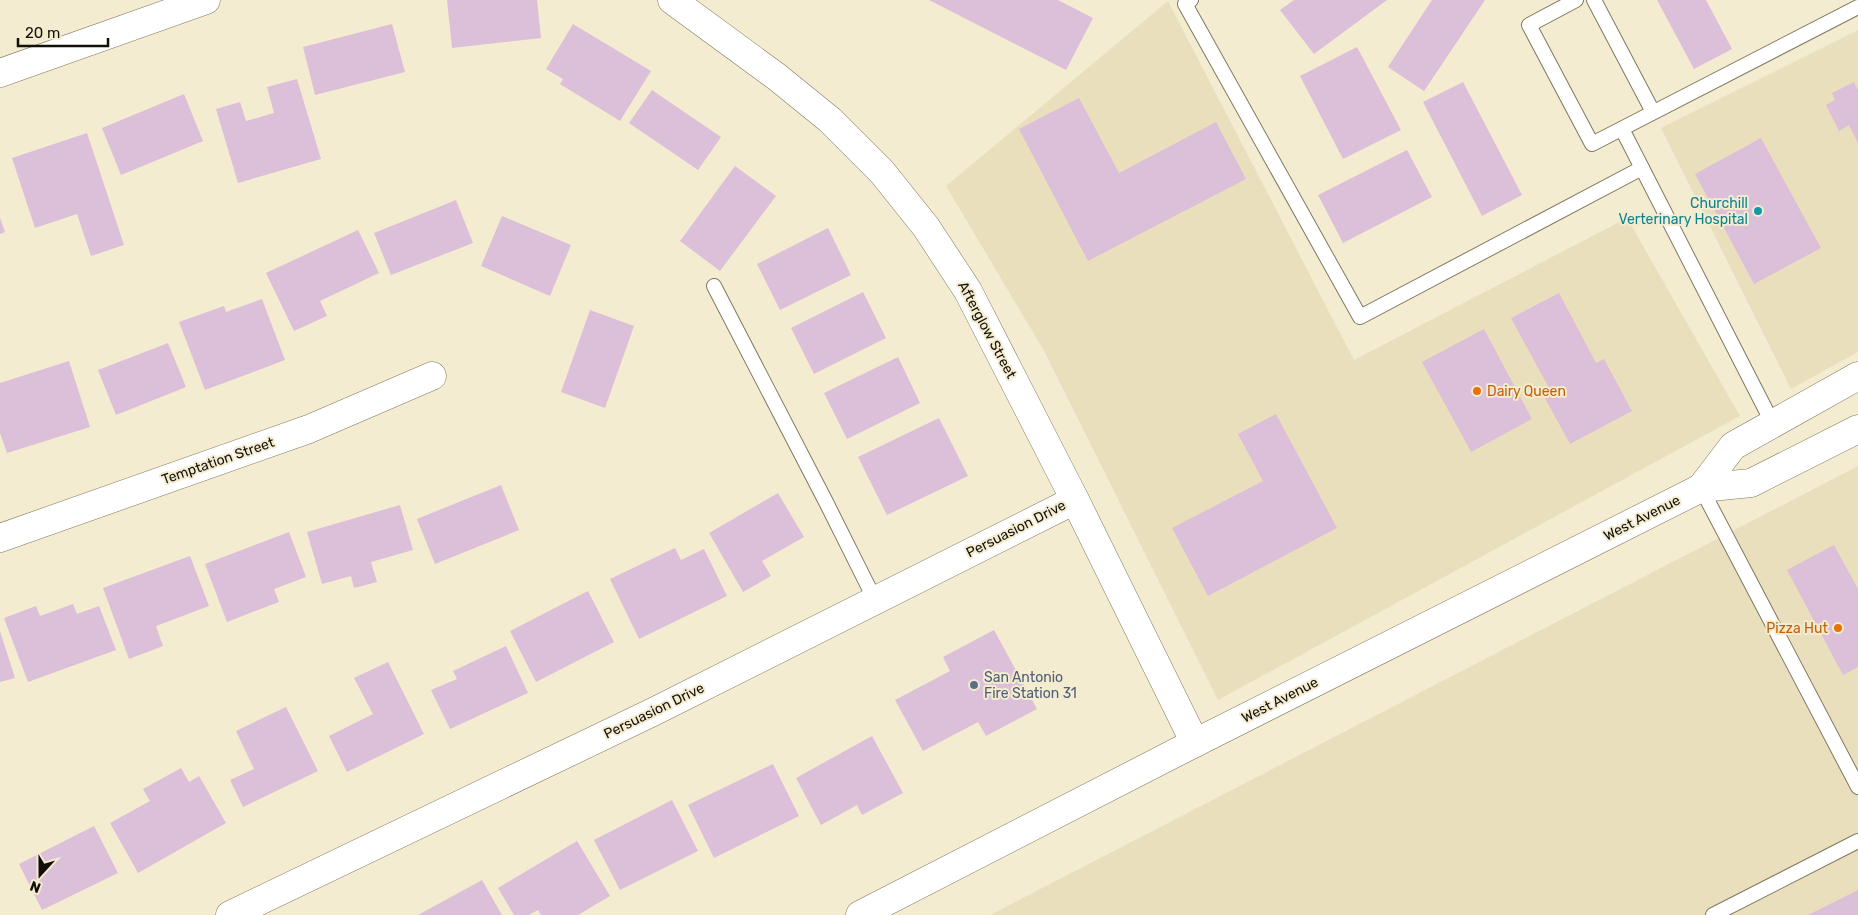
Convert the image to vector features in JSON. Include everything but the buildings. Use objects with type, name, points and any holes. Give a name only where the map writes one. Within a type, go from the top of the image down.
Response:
[{"type":"street","points":[[0,73],[206,0]]},
{"type":"street","name":"Afterglow Street","points":[[672,0],[777,77],[830,120],[882,172],[926,226],[968,290],[1075,500],[1195,743]]},
{"type":"street","name":"Temptation Street","points":[[0,538],[309,429],[432,376]]},
{"type":"street","name":"West Avenue","points":[[1702,488],[1733,446],[1858,376]]},
{"type":"street","name":"West Avenue","points":[[861,915],[1195,743],[1702,488],[1750,483],[1858,429]]},
{"type":"street","name":"Persuasion Drive","points":[[230,915],[653,712],[1075,500]]},
{"type":"lane","points":[[1191,0],[1186,4],[1360,317],[1642,168]]},
{"type":"lane","points":[[1594,0],[1654,112]]},
{"type":"lane","points":[[1566,2],[1529,25],[1592,144],[1858,6]]},
{"type":"lane","points":[[1622,128],[1773,424]]},
{"type":"lane","points":[[714,286],[875,600]]},
{"type":"lane","points":[[1702,488],[1858,787]]},
{"type":"lane","points":[[1713,915],[1858,841]]},
{"type":"shaded area","points":[[1168,1],[1354,360],[1627,218],[1740,416],[1218,700],[1044,351],[946,186]]},
{"type":"shaded area","points":[[1858,30],[1858,352],[1791,389],[1661,128]]},
{"type":"shaded area","points":[[1858,466],[1858,915],[990,915]]},
{"type":"place","name":"Churchill Verterinary Hospital","points":[[1758,211]]},
{"type":"place","name":"Dairy Queen","points":[[1477,391]]},
{"type":"place","name":"Pizza Hut","points":[[1838,628]]},
{"type":"place","name":"San Antonio Fire Station 31","points":[[974,685]]}]
